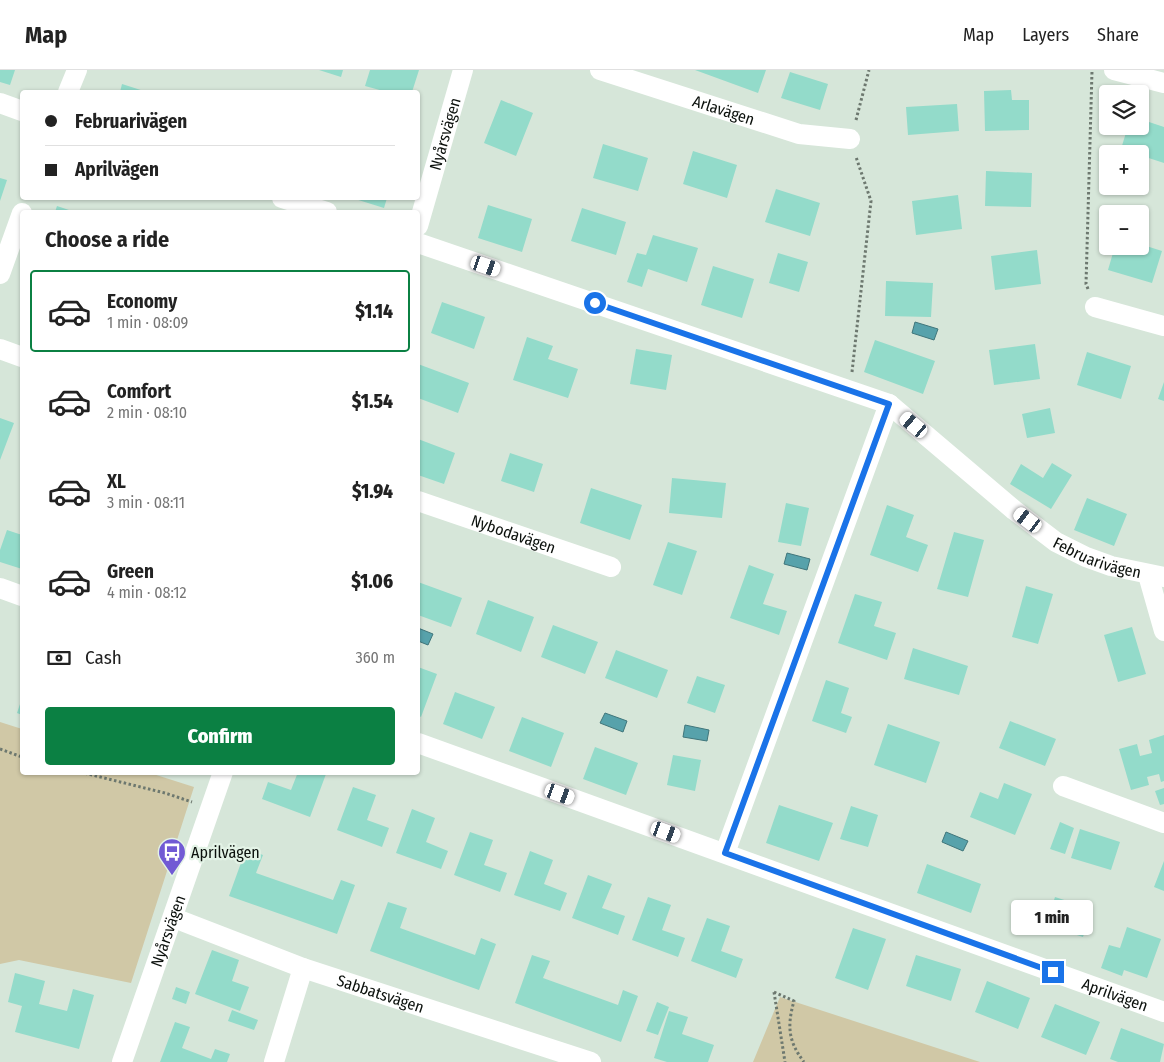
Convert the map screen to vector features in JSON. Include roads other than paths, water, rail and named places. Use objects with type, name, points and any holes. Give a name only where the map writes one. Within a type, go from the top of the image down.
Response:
[{"type":"street","points":[[69,90],[77,70]]},
{"type":"street","name":"Nyårsvägen","points":[[420,219],[463,70]]},
{"type":"street","name":"Arlavägen","points":[[600,70],[799,134],[850,139]]},
{"type":"street","points":[[1114,70],[1164,84]]},
{"type":"street","points":[[0,103],[20,110]]},
{"type":"street","points":[[288,200],[321,210]]},
{"type":"street","points":[[0,274],[20,221]]},
{"type":"street","name":"Februarivägen","points":[[420,243],[889,404],[1014,510],[1056,542],[1086,557],[1156,576]]},
{"type":"street","points":[[1095,307],[1164,326]]},
{"type":"street","points":[[0,349],[20,357]]},
{"type":"street","points":[[725,853],[889,404]]},
{"type":"street","name":"Nybodavägen","points":[[420,503],[611,567]]},
{"type":"street","points":[[1156,576],[1164,631]]},
{"type":"street","points":[[0,588],[20,595]]},
{"type":"street","name":"Aprilvägen","points":[[420,744],[1164,1012]]},
{"type":"street","name":"Nyårsvägen","points":[[122,1062],[174,918],[222,775]]},
{"type":"street","points":[[1063,786],[1164,823]]},
{"type":"street","name":"Sabbatsvägen","points":[[174,918],[303,968],[591,1062]]},
{"type":"street","points":[[274,1062],[303,968]]},
{"type":"water","points":[[915,322],[938,329],[934,340],[912,333]]},
{"type":"water","points":[[787,553],[810,559],[807,570],[784,564]]},
{"type":"water","points":[[420,629],[433,634],[428,645],[420,642]]},
{"type":"water","points":[[605,713],[627,721],[623,732],[600,723]]},
{"type":"water","points":[[685,725],[709,730],[707,741],[683,737]]},
{"type":"water","points":[[946,832],[968,841],[963,851],[942,842]]},
{"type":"place","name":"Aprilvägen","points":[[172,876]]}]
